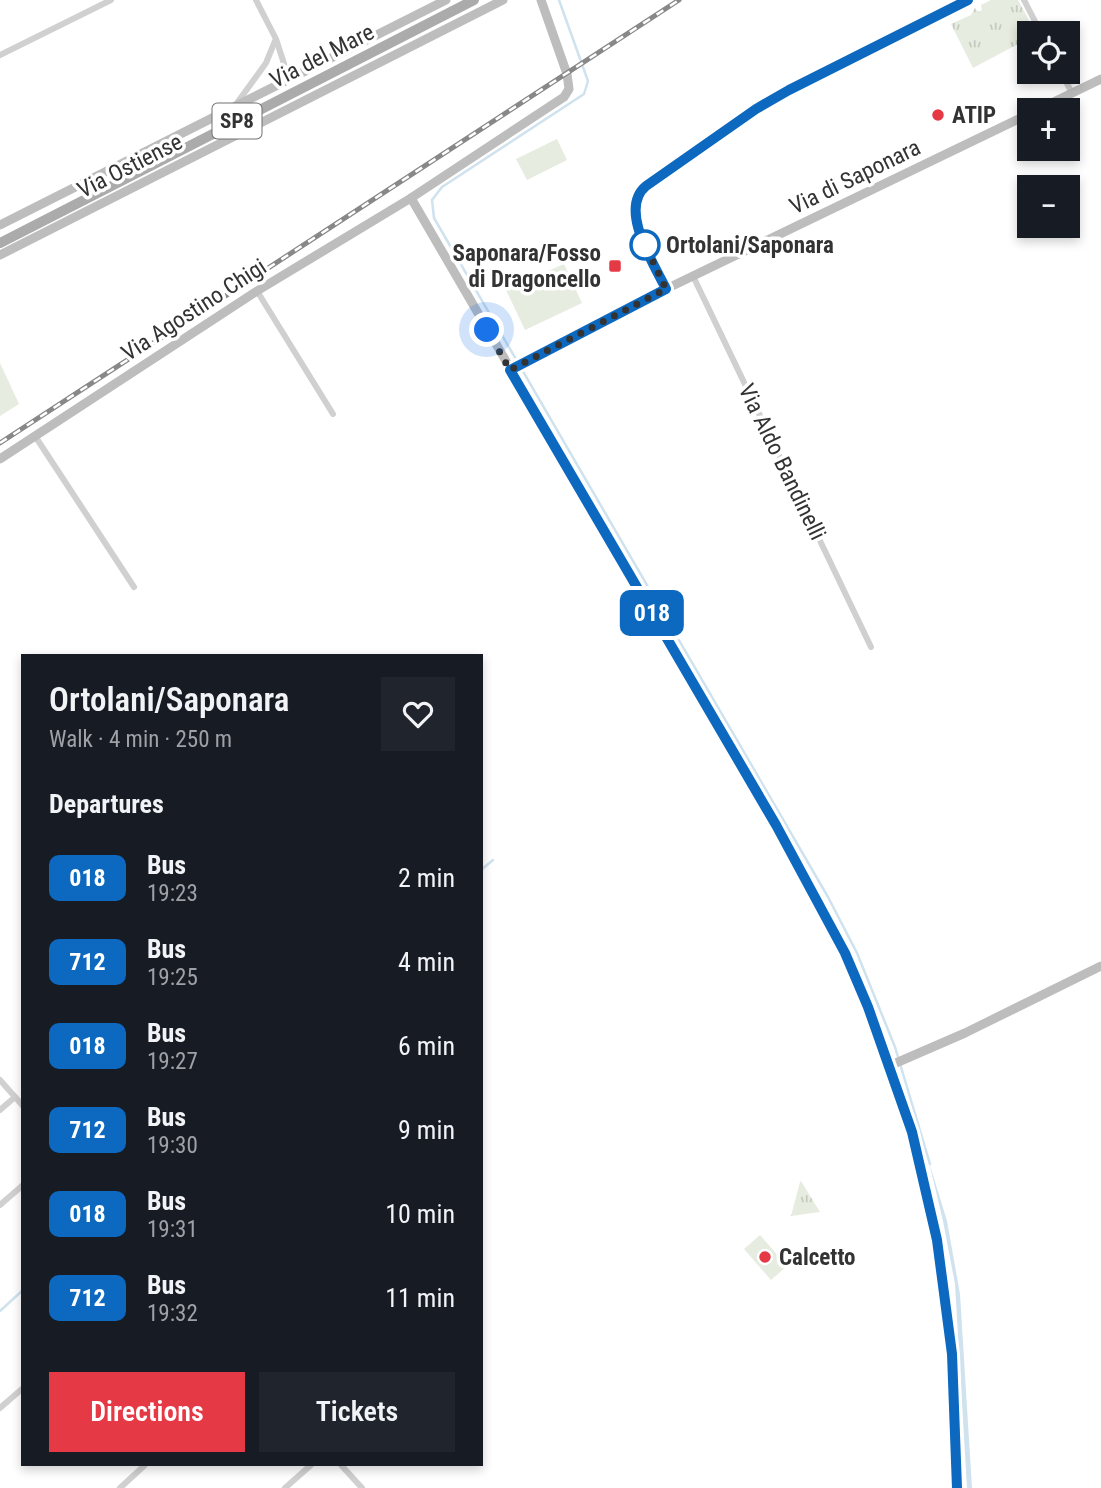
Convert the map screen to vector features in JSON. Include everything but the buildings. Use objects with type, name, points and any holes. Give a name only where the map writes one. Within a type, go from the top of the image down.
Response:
[{"type":"main road","name":"Via del Mare","points":[[0,243],[474,0]]},
{"type":"street","points":[[0,55],[111,0]]},
{"type":"street","points":[[256,0],[276,39],[289,79]]},
{"type":"street","points":[[0,225],[446,0]]},
{"type":"street","name":"Via Ostiense","points":[[0,255],[503,0]]},
{"type":"street","name":"Via Agostino Chigi","points":[[0,459],[257,291],[411,198],[567,94],[570,85],[566,69],[541,0]]},
{"type":"street","points":[[666,289],[636,220],[635,200],[641,190],[781,94],[968,0]]},
{"type":"street","points":[[1024,0],[1035,21]]},
{"type":"street","points":[[234,106],[266,63],[276,39]]},
{"type":"street","points":[[1062,98],[1101,79]]},
{"type":"street","points":[[1067,84],[1072,93]]},
{"type":"street","name":"Via di Saponara","points":[[512,369],[666,289],[1017,120]]},
{"type":"street","points":[[411,198],[795,860],[845,953],[868,1007],[897,1063],[943,1275],[952,1354],[957,1488]]},
{"type":"street","name":"Via Aldo Bandinelli","points":[[693,276],[872,647]]},
{"type":"street","points":[[257,291],[333,414]]},
{"type":"street","points":[[35,436],[134,587]]},
{"type":"street","points":[[897,1063],[965,1033],[1101,966]]},
{"type":"street","points":[[0,1080],[21,1104]]},
{"type":"street","points":[[0,1110],[15,1097]]},
{"type":"street","points":[[0,1205],[21,1187]]},
{"type":"street","points":[[0,1408],[21,1390]]},
{"type":"street","points":[[120,1488],[144,1466]]},
{"type":"street","points":[[285,1488],[311,1466]]},
{"type":"street","points":[[342,1466],[362,1488]]},
{"type":"green space","points":[[991,0],[1018,0],[1029,21],[1017,21],[1017,44],[973,68],[951,24],[971,15],[975,8],[978,12],[982,10],[981,5]]},
{"type":"green space","points":[[557,139],[567,160],[527,180],[516,159]]},
{"type":"green space","points":[[564,264],[582,303],[525,330],[506,290]]},
{"type":"green space","points":[[0,363],[19,404],[0,416]]},
{"type":"green space","points":[[800,1182],[820,1212],[791,1216]]},
{"type":"green space","name":"Calcetto","points":[[760,1235],[787,1266],[771,1280],[744,1249]]},
{"type":"water","points":[[929,1162],[947,1221],[960,1294],[972,1488],[967,1488],[955,1284]]},
{"type":"waterway","points":[[559,0],[588,81],[584,94],[442,187],[432,200],[434,218],[828,897],[857,953],[895,1047],[930,1164]]},
{"type":"waterway","points":[[483,868],[493,860]]},
{"type":"waterway","points":[[0,1311],[21,1292]]},
{"type":"railway","points":[[0,443],[679,0]]},
{"type":"bus line","name":"018","points":[[957,1488],[952,1354],[937,1240],[912,1132],[868,1007],[845,953],[776,825],[510,370],[666,289],[635,214],[635,200],[641,190],[756,109],[968,0]]},
{"type":"place","name":"ATIP","points":[[938,115]]},
{"type":"place","name":"Ortolani/Saponara","points":[[645,245]]},
{"type":"place","name":"Saponara/Fosso di Dragoncello","points":[[615,266]]},
{"type":"place","name":"Calcetto","points":[[765,1257]]},
{"type":"route","points":[[487,330],[510,370],[666,289],[645,245]]}]
